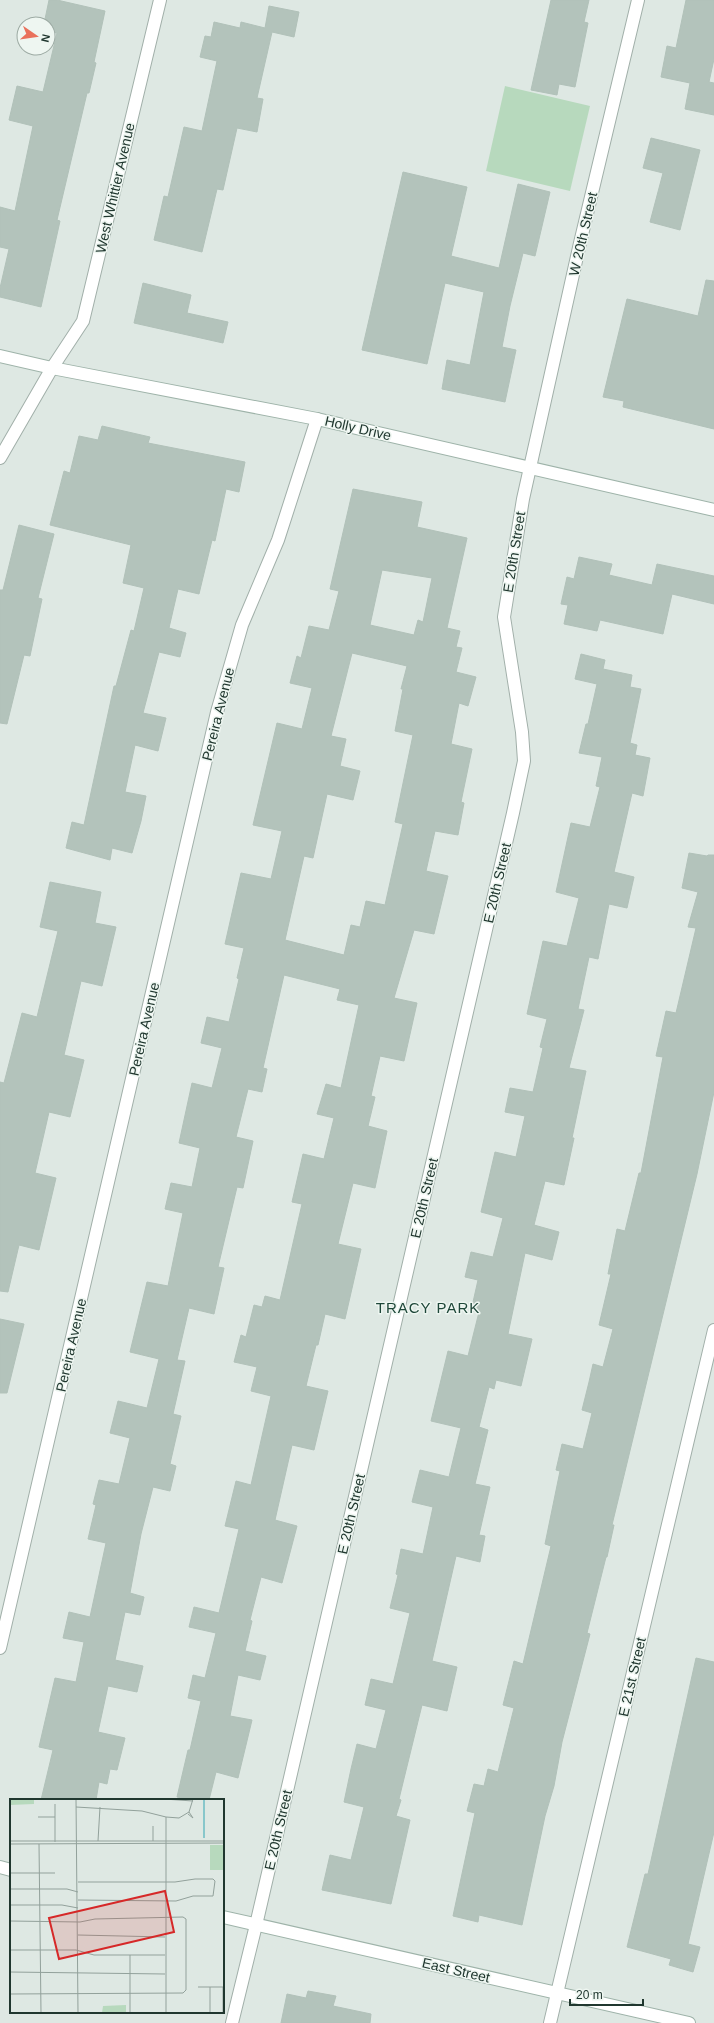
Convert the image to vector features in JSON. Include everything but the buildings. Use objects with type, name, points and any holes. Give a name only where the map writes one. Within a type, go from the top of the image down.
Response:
[{"type":"street","name":"West Whittier Avenue","points":[[0,458],[52,368],[84,321],[160,0]]},
{"type":"street","name":"W 20th Street","points":[[530,468],[580,243],[638,0]]},
{"type":"street","name":"Holly Drive","points":[[0,356],[52,368],[317,419],[714,510]]},
{"type":"street","name":"Pereira Avenue","points":[[0,1648],[217,712],[242,625],[278,540],[317,419]]},
{"type":"street","name":"E 20th Street","points":[[232,2023],[508,836],[524,761],[522,732],[504,617],[523,499],[530,468]]},
{"type":"street","name":"E 21st Street","points":[[550,2023],[714,1330]]},
{"type":"street","points":[[0,1867],[10,1870]]},
{"type":"street","name":"East Street","points":[[224,1917],[689,2023]]},
{"type":"green space","points":[[505,86],[590,106],[570,191],[486,171]]},
{"type":"district","name":"TRACY PARK","points":[[428,1308]]}]
